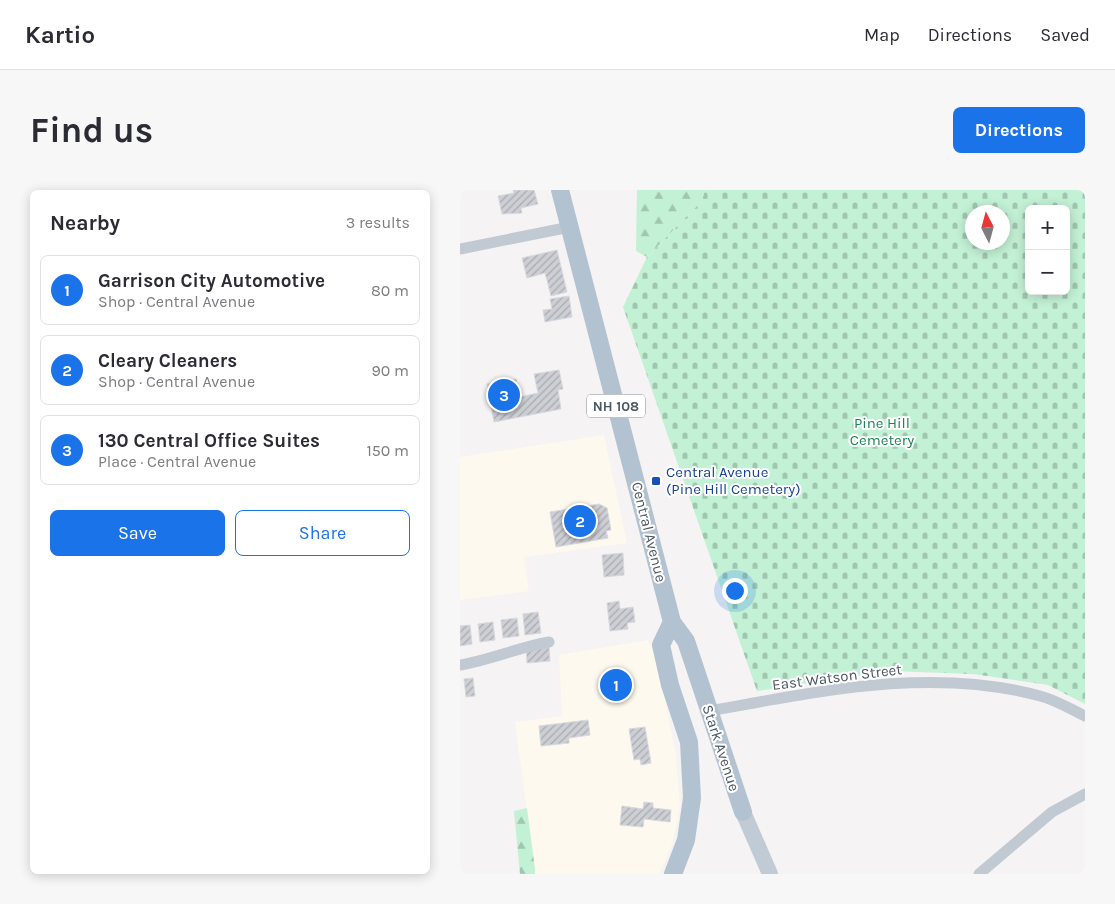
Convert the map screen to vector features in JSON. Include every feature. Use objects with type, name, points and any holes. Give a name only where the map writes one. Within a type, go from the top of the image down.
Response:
[{"type":"main road","name":"Central Avenue","points":[[560,190],[672,622]]},
{"type":"main road","name":"Stark Avenue","points":[[672,622],[686,641],[743,812],[770,874]]},
{"type":"main road","points":[[672,622],[661,644],[670,685],[689,742],[692,798],[686,840],[673,874]]},
{"type":"main road","points":[[679,712],[709,711]]},
{"type":"street","points":[[460,249],[570,227]]},
{"type":"street","points":[[460,665],[549,642]]},
{"type":"street","name":"East Watson Street","points":[[709,711],[847,688],[926,683],[966,684],[1017,690],[1042,696],[1085,716]]},
{"type":"street","points":[[979,874],[1052,812],[1085,794]]},
{"type":"shaded area","points":[[604,435],[627,543],[524,557],[529,591],[460,600],[460,457]]},
{"type":"shaded area","points":[[648,640],[657,658],[676,756],[680,807],[672,845],[659,874],[535,874],[515,722],[562,716],[559,655]]},
{"type":"green space","points":[[637,190],[705,190],[702,201],[647,257],[636,251]]},
{"type":"green space","name":"Pine Hill Cemetery","points":[[705,190],[1085,190],[1085,704],[1048,685],[973,674],[889,671],[757,691],[623,307],[647,257],[702,201]]},
{"type":"green space","points":[[527,808],[535,874],[520,874],[514,811]]},
{"type":"building","points":[[513,190],[534,190],[538,204],[521,208],[522,213],[502,214],[498,196],[514,193]]},
{"type":"building","points":[[557,250],[567,292],[551,296],[545,273],[527,278],[522,258]]},
{"type":"building","points":[[569,296],[572,317],[545,322],[543,310],[552,309],[550,299]]},
{"type":"building","points":[[559,370],[563,389],[558,390],[561,409],[494,422],[487,384],[516,379],[520,397],[538,393],[534,374]]},
{"type":"building","points":[[599,504],[607,508],[611,530],[606,531],[608,538],[556,547],[550,512]]},
{"type":"building","points":[[623,553],[624,575],[604,577],[602,555]]},
{"type":"building","points":[[619,601],[620,609],[633,607],[635,622],[627,623],[628,629],[610,631],[607,603]]},
{"type":"building","points":[[538,612],[541,633],[525,635],[523,614]]},
{"type":"building","points":[[517,618],[519,636],[503,638],[501,620]]},
{"type":"building","points":[[493,622],[495,640],[480,642],[478,624]]},
{"type":"building","points":[[470,625],[472,644],[460,646],[460,626]]},
{"type":"building","points":[[549,647],[550,661],[527,663],[526,648]]},
{"type":"building","points":[[616,669],[632,688],[617,701],[601,682]]},
{"type":"building","points":[[473,678],[475,696],[466,697],[464,679]]},
{"type":"building","points":[[588,720],[590,735],[569,738],[569,743],[541,746],[539,726]]},
{"type":"building","points":[[645,727],[651,763],[641,765],[640,759],[634,760],[629,729]]},
{"type":"building","points":[[644,802],[653,803],[653,808],[671,810],[670,822],[644,819],[643,827],[620,825],[622,806],[643,809]]},
{"type":"place","name":"130 Central Office Suites","points":[[504,395]]},
{"type":"place","name":"Central Avenue (Pine Hill Cemetery)","points":[[656,481]]},
{"type":"place","name":"Cleary Cleaners","points":[[580,521]]},
{"type":"place","name":"Garrison City Automotive","points":[[616,685]]}]
